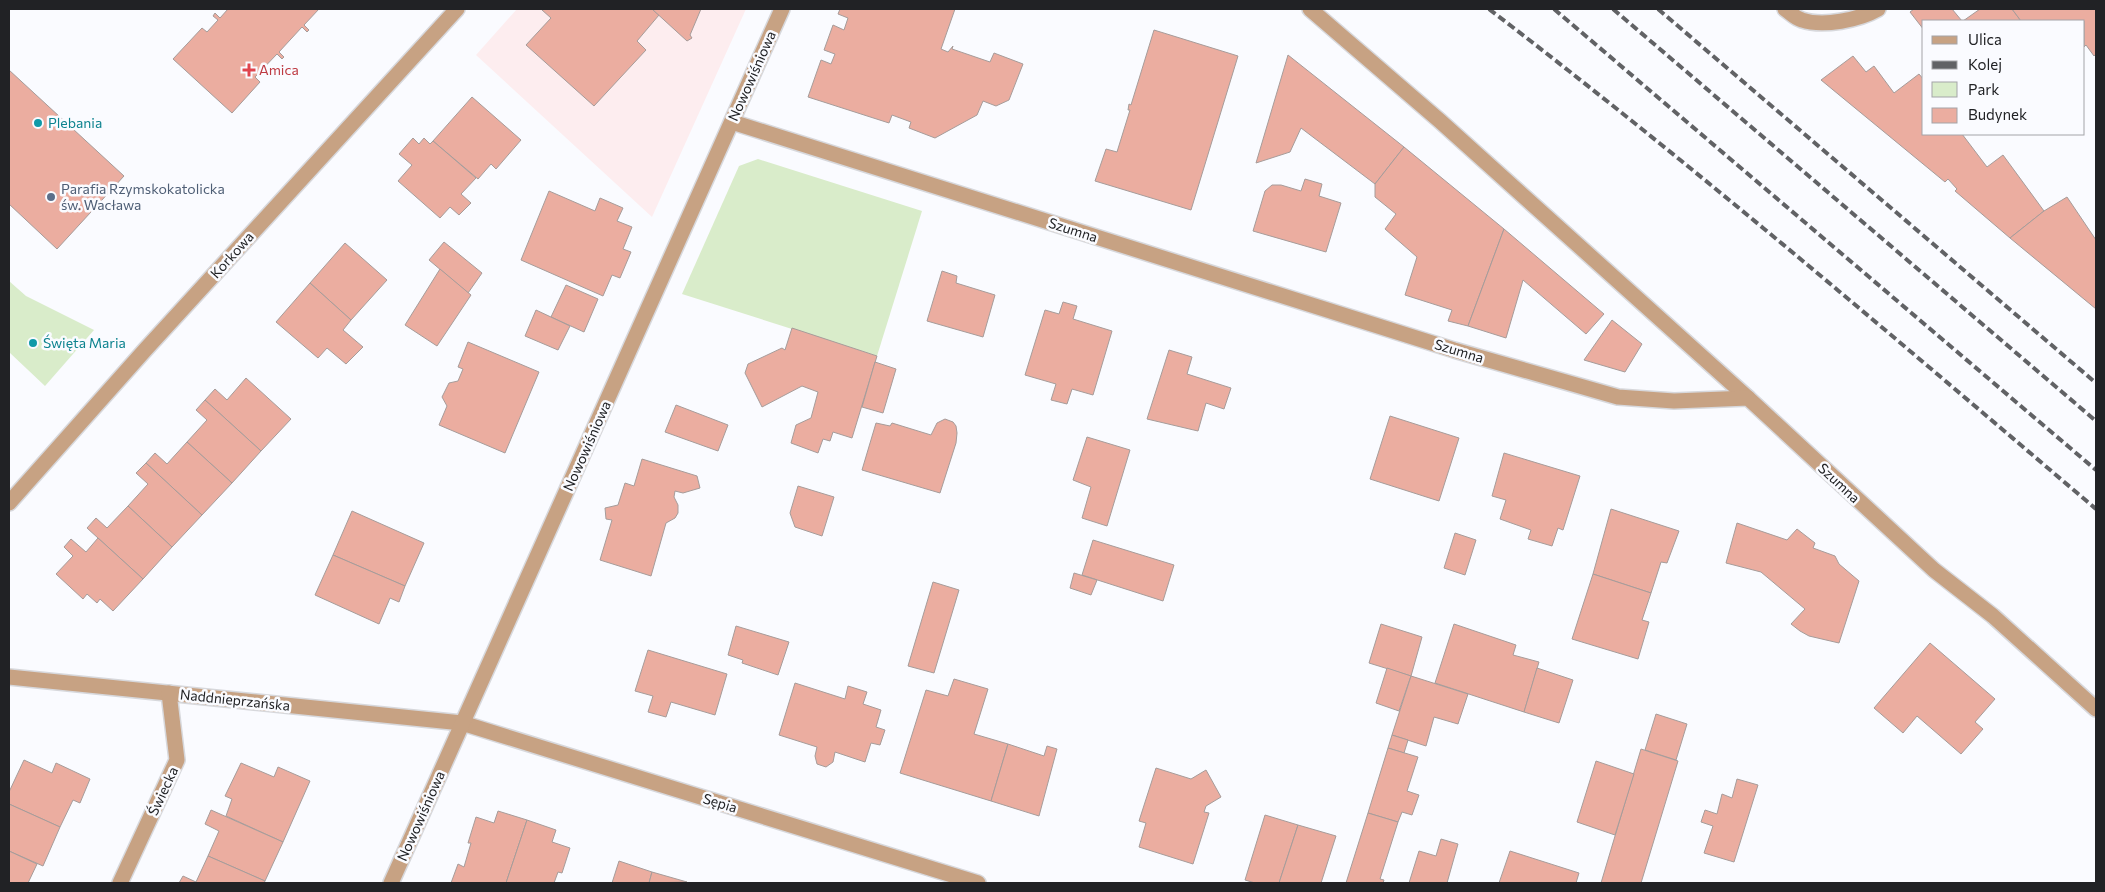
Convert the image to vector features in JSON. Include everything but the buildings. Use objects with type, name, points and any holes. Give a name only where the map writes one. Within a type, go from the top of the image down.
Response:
[{"type":"street","name":"Korkowa","points":[[9,503],[145,350],[457,9]]},
{"type":"street","name":"Nowowiśniowa","points":[[391,883],[782,9]]},
{"type":"street","points":[[1310,9],[1440,121],[1748,398]]},
{"type":"street","points":[[1785,9],[1796,18],[1804,21],[1818,22],[1843,21],[1878,9]]},
{"type":"street","name":"Szumna","points":[[732,122],[1454,350],[1618,398],[1674,401],[1748,398],[1934,570],[1993,616],[2096,709]]},
{"type":"street","name":"Naddnieprzańska","points":[[9,677],[462,723]]},
{"type":"street","name":"Świecka","points":[[120,883],[178,760],[169,693]]},
{"type":"street","name":"Sępia","points":[[462,723],[978,883]]},
{"type":"shaded area","points":[[517,9],[746,9],[652,217],[476,55]]},
{"type":"green space","points":[[758,159],[922,211],[877,356],[682,294],[739,166]]},
{"type":"green space","points":[[9,281],[26,296],[94,330],[45,386],[9,352]]},
{"type":"railway","points":[[1489,9],[1720,192],[2096,509]]},
{"type":"railway","points":[[1554,9],[2096,470]]},
{"type":"railway","points":[[1613,9],[2096,421]]},
{"type":"railway","points":[[1658,9],[2096,383]]},
{"type":"place","name":"Amica","points":[[249,70]]},
{"type":"place","name":"Plebania","points":[[38,123]]},
{"type":"place","name":"Parafia Rzymskokatolicka św. Wacława","points":[[51,197]]},
{"type":"place","name":"Święta Maria","points":[[33,343]]}]
